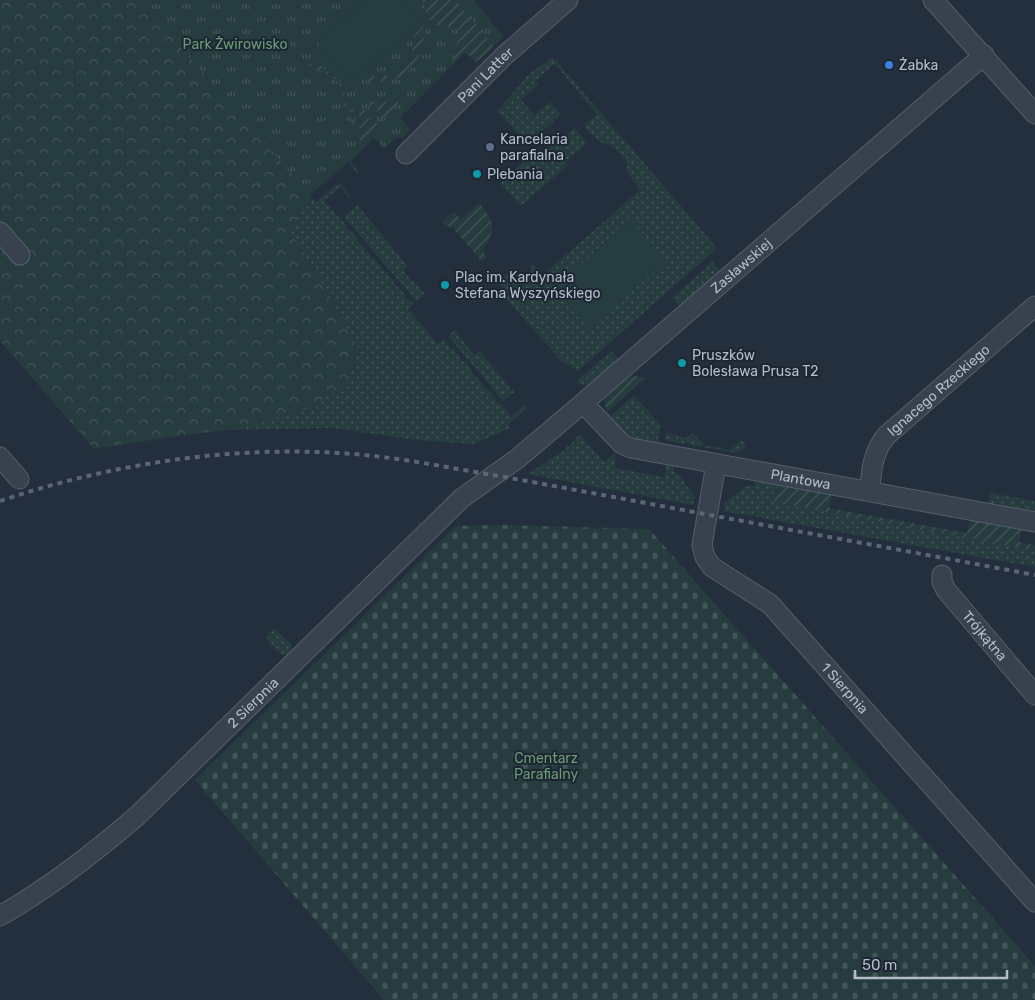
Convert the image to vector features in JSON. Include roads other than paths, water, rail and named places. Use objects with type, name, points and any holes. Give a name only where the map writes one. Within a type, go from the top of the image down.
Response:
[{"type":"street","name":"Pani Latter","points":[[406,154],[505,55],[568,0]]},
{"type":"street","points":[[933,0],[1035,114]]},
{"type":"street","name":"Zasławskiej","points":[[496,475],[583,403],[984,55]]},
{"type":"street","points":[[0,232],[20,255]]},
{"type":"street","name":"Ignacego Rzeckiego","points":[[870,491],[874,458],[887,435],[1035,306]]},
{"type":"street","name":"Plantowa","points":[[583,403],[626,446],[1035,522]]},
{"type":"street","points":[[0,457],[19,479]]},
{"type":"street","name":"1 Sierpnia","points":[[716,464],[702,545],[708,562],[717,571],[770,604],[1035,902]]},
{"type":"street","name":"2 Sierpnia","points":[[0,916],[88,857],[137,816],[462,498],[496,475]]},
{"type":"street","name":"Trójkątna","points":[[942,576],[942,582],[946,590],[1035,695]]},
{"type":"railway","points":[[0,501],[82,477],[167,461],[253,452],[353,454],[413,461],[507,477],[1035,575]]},
{"type":"place","name":"Żabka","points":[[889,65]]},
{"type":"place","name":"Kancelaria parafialna","points":[[490,147]]},
{"type":"place","name":"Plebania","points":[[477,174]]},
{"type":"place","name":"Plac im. Kardynała Stefana Wyszyńskiego","points":[[445,285]]},
{"type":"place","name":"Pruszków Bolesława Prusa T2","points":[[682,363]]},
{"type":"park label","name":"Park Żwirowisko","points":[[235,44]]},
{"type":"park label","name":"Cmentarz Parafialny","points":[[546,766]]}]
